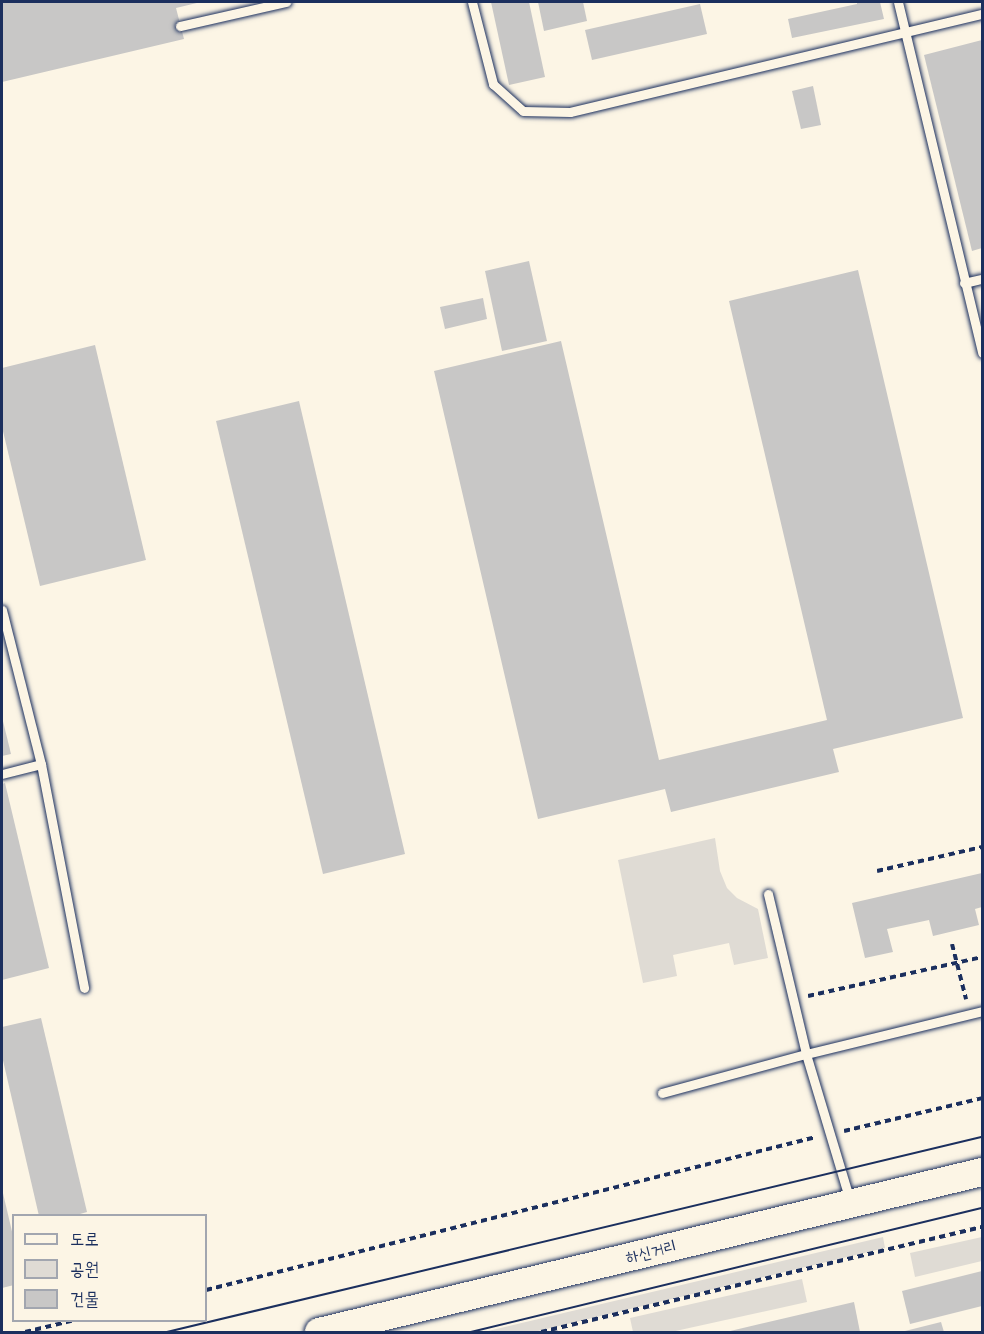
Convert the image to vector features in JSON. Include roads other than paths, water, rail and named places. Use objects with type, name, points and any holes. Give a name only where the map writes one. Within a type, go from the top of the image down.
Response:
[{"type":"main road","name":"하신거리","points":[[319,1332],[982,1172]]},
{"type":"lane","points":[[180,26],[285,2]]},
{"type":"lane","points":[[472,2],[493,84],[523,111],[570,112],[982,14]]},
{"type":"lane","points":[[898,2],[982,353]]},
{"type":"lane","points":[[964,283],[982,279]]},
{"type":"lane","points":[[2,610],[41,764],[84,988]]},
{"type":"lane","points":[[2,774],[41,764]]},
{"type":"lane","points":[[768,894],[807,1054],[850,1203]]},
{"type":"lane","points":[[662,1093],[982,1011]]},
{"type":"tram line","points":[[167,1332],[982,1137]]},
{"type":"tram line","points":[[471,1332],[982,1208]]}]
